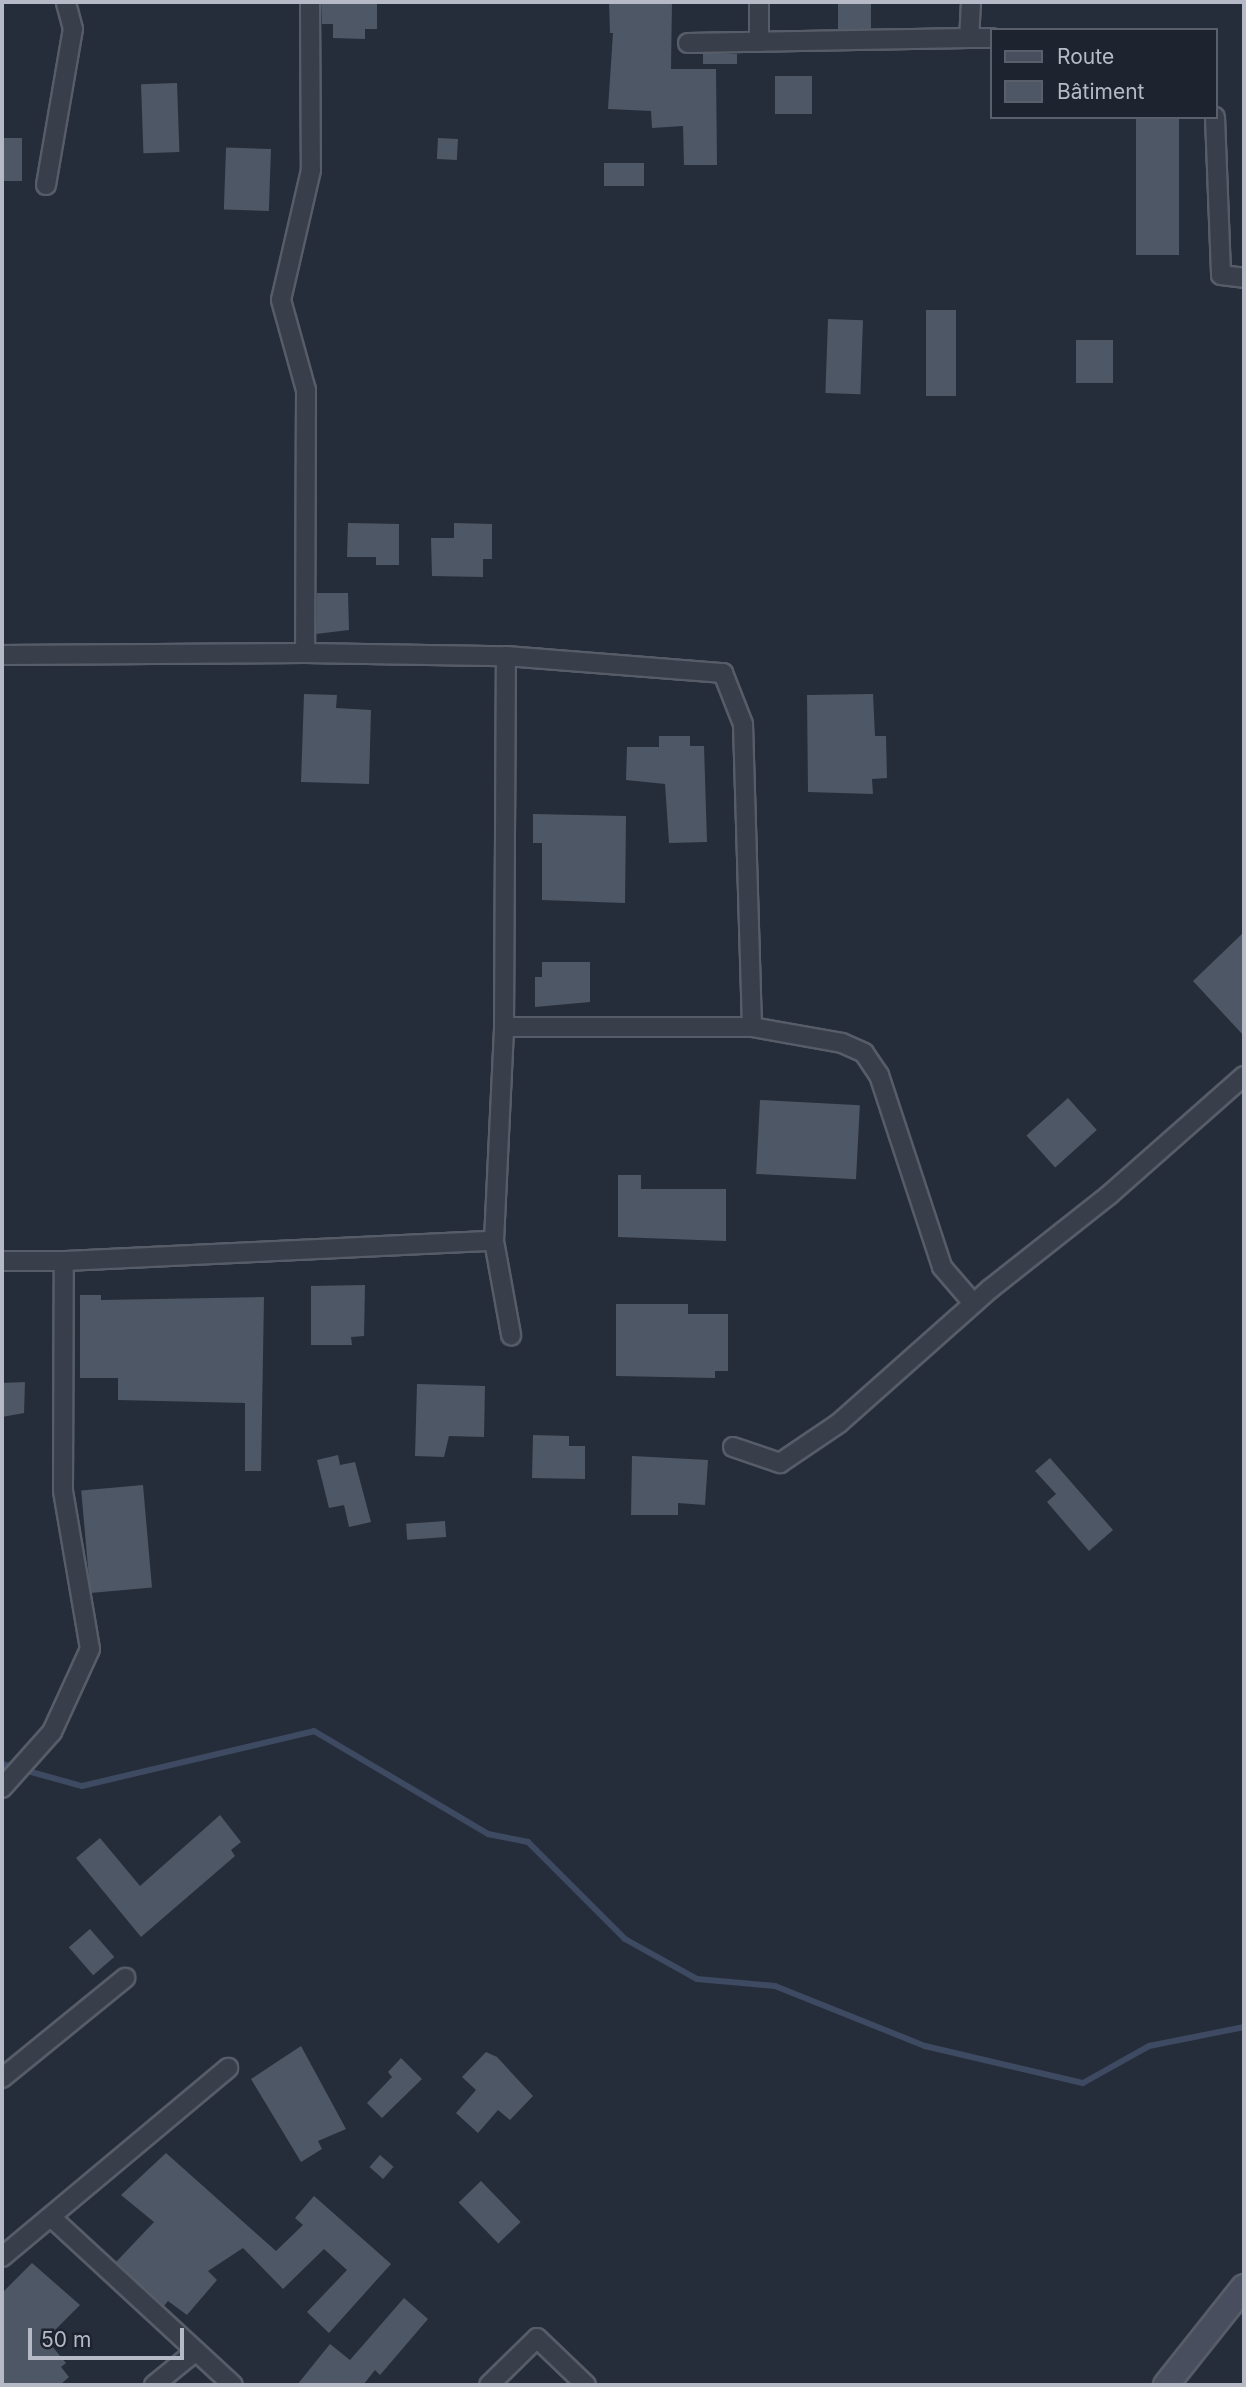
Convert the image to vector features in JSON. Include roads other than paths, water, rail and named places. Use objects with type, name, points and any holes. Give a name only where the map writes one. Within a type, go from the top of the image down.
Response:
[{"type":"main road","points":[[1166,2385],[1244,2287]]},
{"type":"street","points":[[46,185],[73,29],[66,2]]},
{"type":"street","points":[[305,653],[306,390],[281,300],[311,170],[310,2]]},
{"type":"street","points":[[759,2],[759,42]]},
{"type":"street","points":[[969,38],[971,2]]},
{"type":"street","points":[[688,43],[990,38]]},
{"type":"street","points":[[1215,119],[1221,275],[1244,278]]},
{"type":"street","points":[[2,655],[305,653],[506,656],[723,673],[743,724],[752,1027]]},
{"type":"street","points":[[506,656],[504,1027],[494,1241],[511,1335]]},
{"type":"street","points":[[504,1027],[752,1027],[842,1043],[864,1053],[879,1075],[942,1267],[974,1303]]},
{"type":"street","points":[[733,1447],[780,1463],[839,1423],[974,1303],[1109,1195],[1244,1076]]},
{"type":"street","points":[[2,1261],[64,1262],[494,1241]]},
{"type":"street","points":[[2,1788],[52,1732],[90,1649],[63,1491],[64,1262]]},
{"type":"street","points":[[2,2078],[125,1978]]},
{"type":"street","points":[[2,2258],[228,2068]]},
{"type":"street","points":[[52,2218],[233,2385]]},
{"type":"street","points":[[489,2385],[537,2338],[586,2385]]},
{"type":"street","points":[[154,2385],[196,2351]]},
{"type":"waterway","points":[[2,1764],[82,1786],[314,1731],[488,1834],[528,1842],[625,1939],[697,1979],[775,1986],[925,2046],[1083,2083],[1149,2046],[1244,2027]]}]
